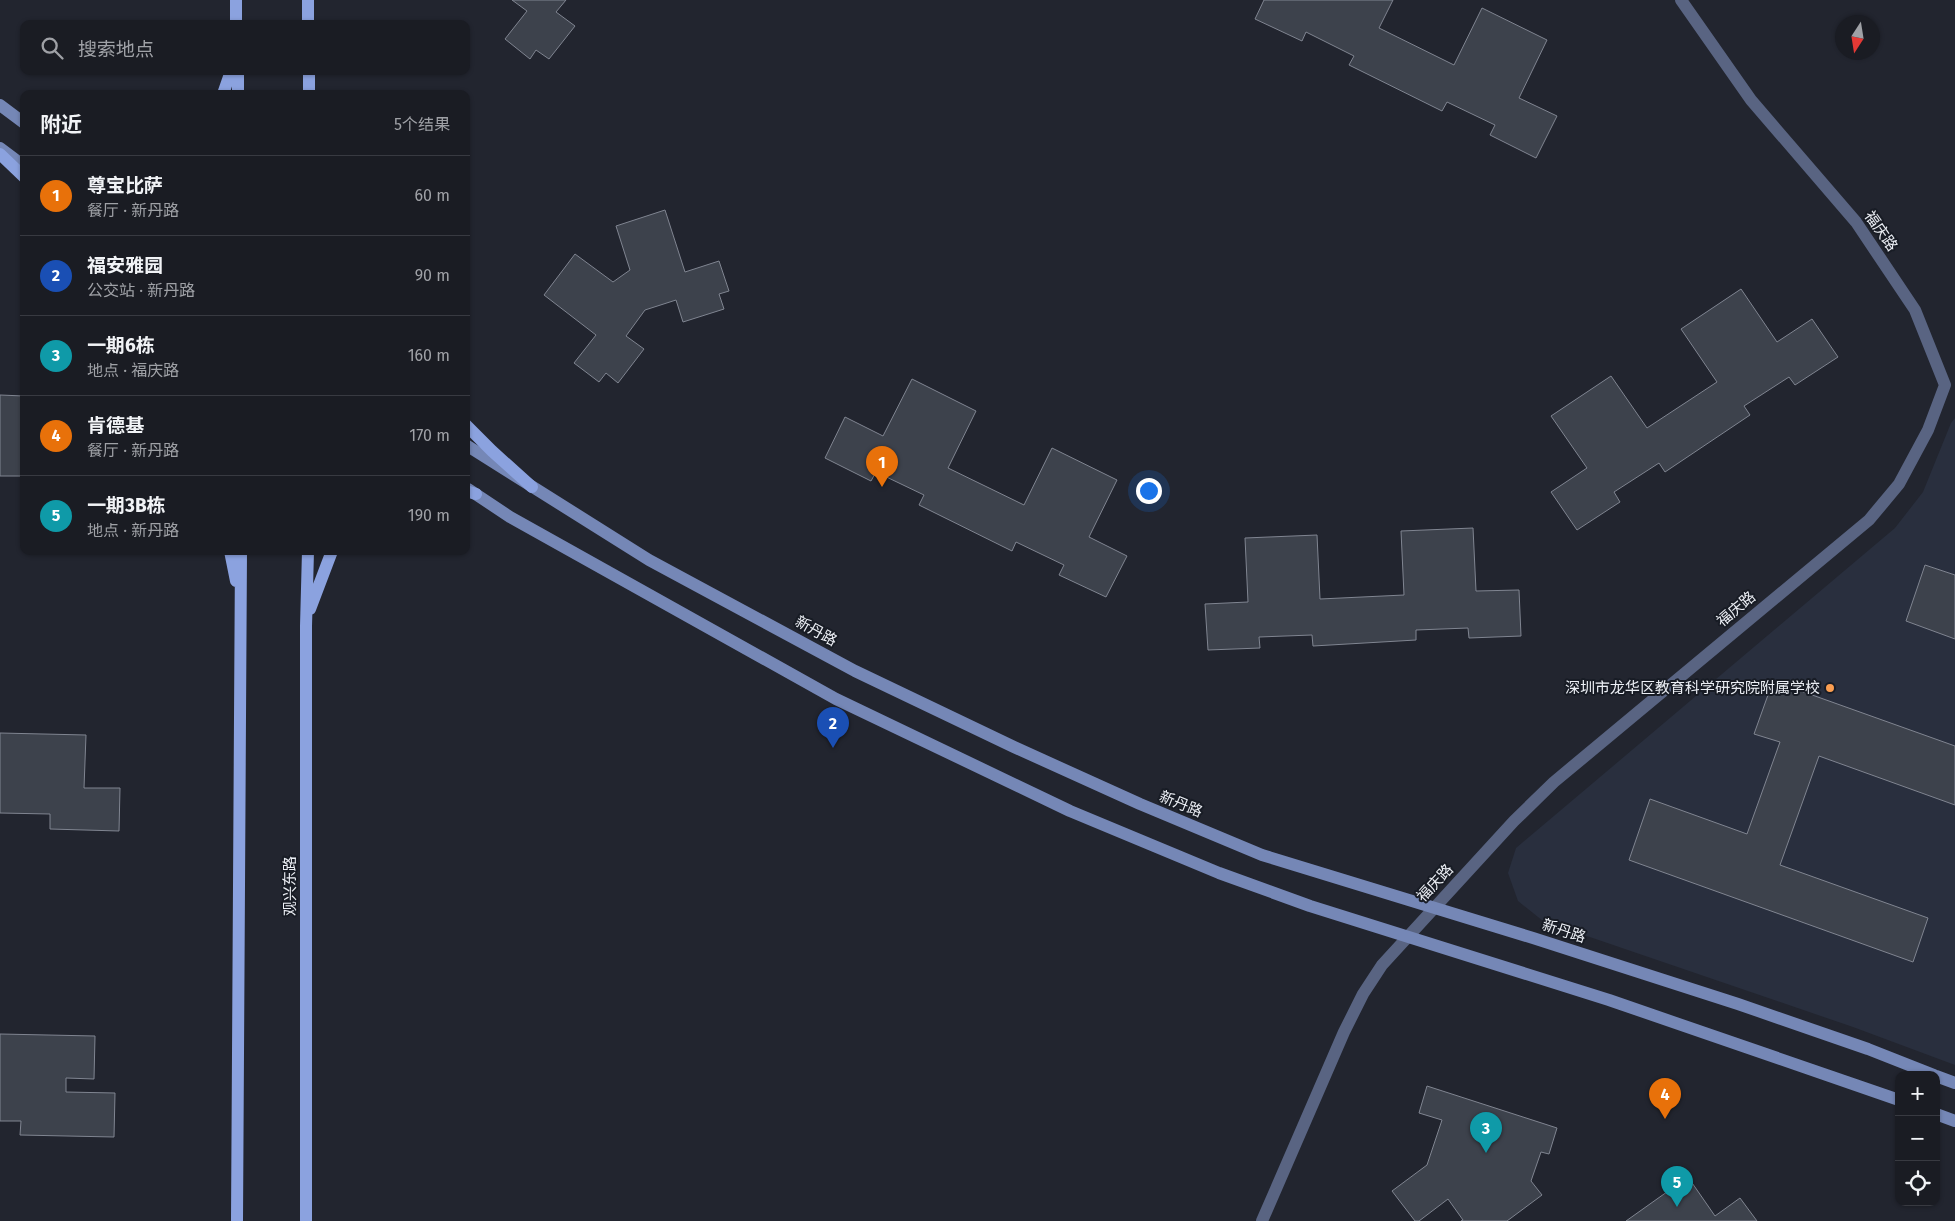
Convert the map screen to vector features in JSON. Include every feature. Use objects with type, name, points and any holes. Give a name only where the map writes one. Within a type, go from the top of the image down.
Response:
[{"type":"main road","points":[[236,0],[236,20]]},
{"type":"main road","points":[[308,0],[308,20]]},
{"type":"main road","points":[[224,90],[230,75]]},
{"type":"main road","points":[[238,75],[238,90]]},
{"type":"main road","points":[[309,75],[309,90]]},
{"type":"main road","points":[[0,105],[20,120]]},
{"type":"main road","points":[[0,148],[20,163]]},
{"type":"main road","points":[[0,154],[20,173]]},
{"type":"main road","points":[[470,429],[532,487]]},
{"type":"main road","name":"新丹路","points":[[470,448],[649,560],[855,671],[1014,747],[1140,804],[1262,855],[1435,907],[1738,1004],[1868,1049],[1925,1071]]},
{"type":"main road","points":[[470,492],[510,517],[836,699],[1070,811],[1219,873],[1310,906],[1609,1000],[1895,1099]]},
{"type":"main road","points":[[231,555],[241,605]]},
{"type":"main road","points":[[237,1221],[242,555]]},
{"type":"main road","name":"观兴东路","points":[[306,1221],[306,626],[308,555]]},
{"type":"main road","points":[[306,626],[312,603],[330,555]]},
{"type":"main road","name":"新丹路","points":[[1940,1077],[1955,1083]]},
{"type":"main road","points":[[1940,1115],[1955,1121]]},
{"type":"street","name":"福庆路","points":[[1262,1221],[1344,1032],[1363,994],[1382,965],[1514,821],[1554,782],[1869,520],[1899,484],[1950,384],[1915,310],[1856,222],[1751,100],[1681,0]]},
{"type":"shaded area","name":"深圳市龙华区教育科学研究院附属学校","points":[[1955,418],[1955,1065],[1853,1027],[1543,921],[1518,901],[1508,873],[1516,848],[1895,528],[1923,492],[1951,423]]},
{"type":"building","points":[[512,0],[566,0],[556,12],[575,26],[549,59],[536,50],[530,59],[505,39],[527,11]]},
{"type":"building","points":[[1264,0],[1393,0],[1379,28],[1454,65],[1482,8],[1547,40],[1519,98],[1557,116],[1536,158],[1490,135],[1495,125],[1447,102],[1442,111],[1349,65],[1354,56],[1306,32],[1302,41],[1255,19]]},
{"type":"building","points":[[665,210],[685,272],[719,261],[729,291],[719,294],[724,309],[683,322],[676,300],[645,310],[626,336],[644,349],[618,383],[606,373],[599,382],[574,363],[596,335],[544,295],[575,254],[613,282],[630,270],[616,226]]},
{"type":"building","points":[[1741,289],[1777,342],[1812,319],[1838,357],[1795,385],[1789,377],[1744,406],[1750,415],[1665,472],[1659,463],[1614,492],[1620,502],[1577,530],[1551,492],[1587,468],[1551,416],[1611,376],[1647,428],[1717,382],[1681,329]]},
{"type":"building","points":[[912,379],[976,411],[948,468],[1024,505],[1052,448],[1117,480],[1089,537],[1127,556],[1106,597],[1059,575],[1064,565],[1016,542],[1012,551],[919,505],[924,495],[876,472],[871,481],[825,458],[845,417],[883,436]]},
{"type":"building","points":[[0,395],[20,396],[20,476],[0,476]]},
{"type":"building","points":[[1473,528],[1476,591],[1519,590],[1521,636],[1469,638],[1468,628],[1416,630],[1416,640],[1313,646],[1312,635],[1259,637],[1260,648],[1208,650],[1205,604],[1248,602],[1245,538],[1317,535],[1320,599],[1404,595],[1401,531]]},
{"type":"building","points":[[1925,565],[1955,575],[1955,639],[1906,621]]},
{"type":"building","points":[[1773,681],[1955,746],[1955,805],[1819,756],[1780,865],[1928,918],[1913,962],[1629,860],[1650,799],[1747,834],[1780,742],[1754,734]]},
{"type":"building","points":[[0,733],[86,735],[84,788],[120,788],[119,831],[50,829],[50,814],[0,813]]},
{"type":"building","points":[[0,1034],[95,1036],[94,1079],[66,1078],[66,1092],[115,1093],[114,1137],[20,1135],[21,1121],[0,1121]]},
{"type":"building","points":[[1427,1086],[1557,1128],[1549,1154],[1541,1152],[1531,1181],[1542,1195],[1507,1221],[1461,1221],[1463,1220],[1448,1199],[1419,1221],[1415,1221],[1392,1191],[1427,1165],[1442,1120],[1419,1113]]},
{"type":"building","points":[[1688,1177],[1715,1216],[1740,1198],[1757,1221],[1626,1221]]},
{"type":"place","name":"尊宝比萨","points":[[882,487]]},
{"type":"place","name":"深圳市龙华区教育科学研究院附属学校","points":[[1830,688]]},
{"type":"place","name":"福安雅园","points":[[833,748]]},
{"type":"place","name":"肯德基","points":[[1665,1119]]},
{"type":"place","name":"一期6栋","points":[[1486,1153]]},
{"type":"place","name":"一期3B栋","points":[[1677,1207]]}]
